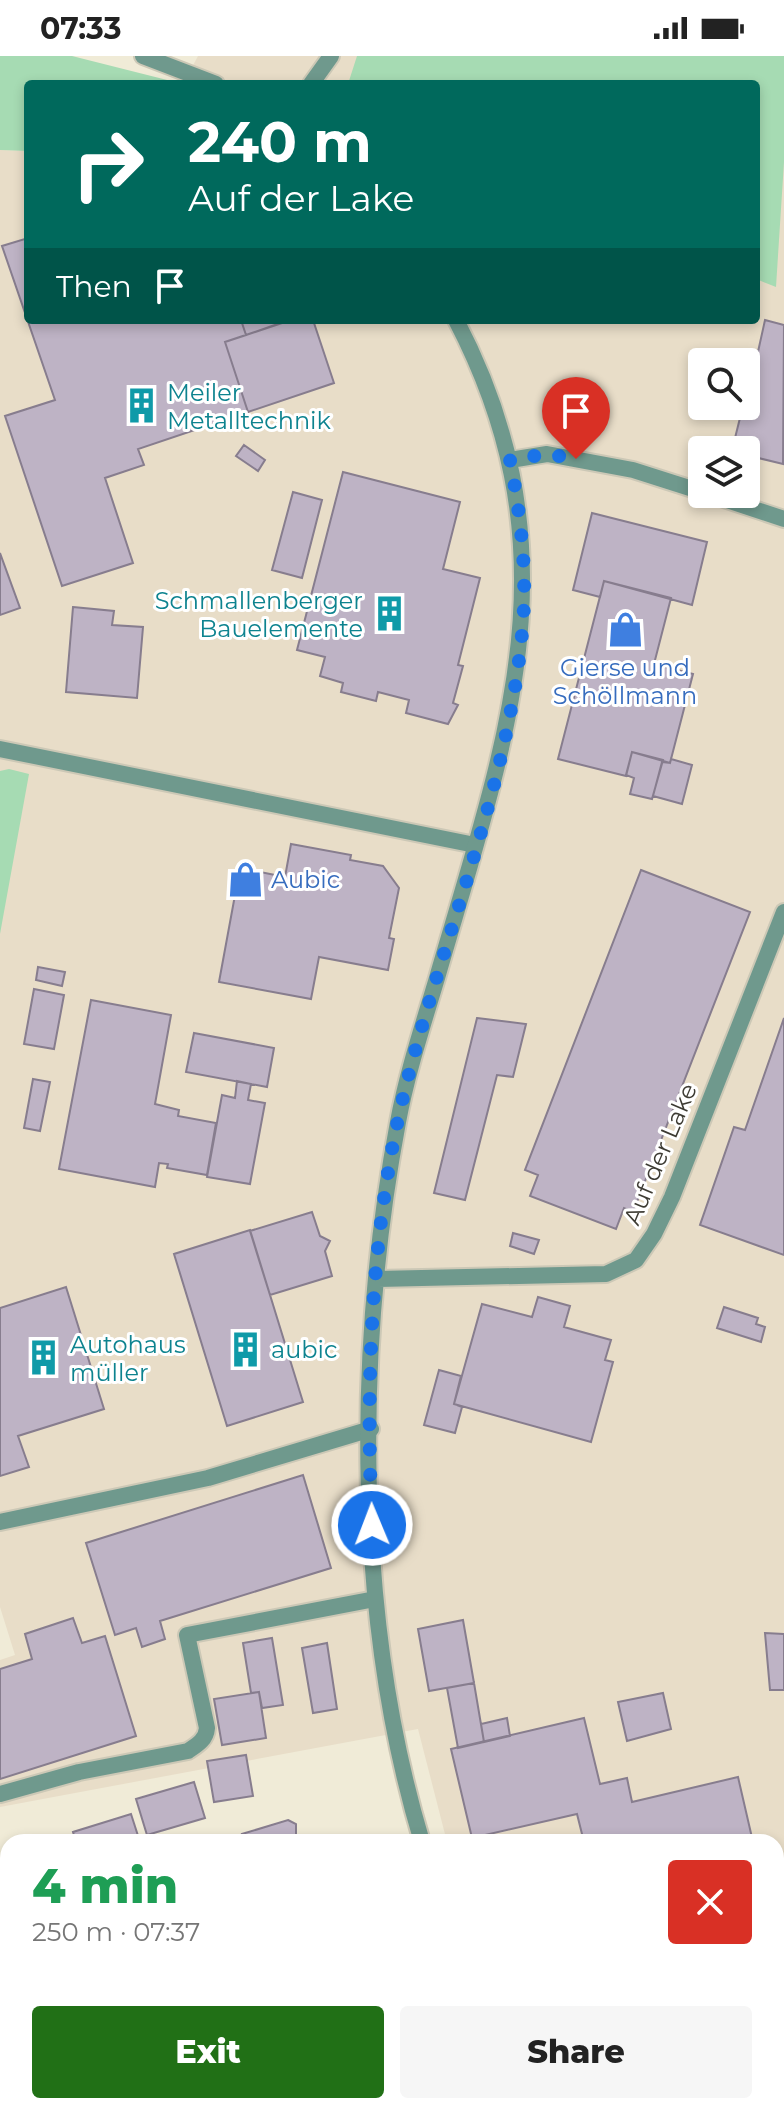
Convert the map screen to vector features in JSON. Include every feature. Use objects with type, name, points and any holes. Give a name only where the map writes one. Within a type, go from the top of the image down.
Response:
[{"type":"street","points":[[143,56],[206,80]]},
{"type":"street","points":[[314,80],[331,56]]},
{"type":"street","points":[[420,1834],[387,1702],[375,1599],[371,1429],[378,1279],[385,1203],[399,1115],[510,711],[522,634],[523,561],[510,460],[489,396],[458,324]]},
{"type":"street","points":[[510,460],[547,454],[633,470],[688,488]]},
{"type":"street","points":[[751,508],[784,519]]},
{"type":"street","points":[[0,749],[475,845]]},
{"type":"street","name":"Auf der Lake","points":[[378,1279],[606,1274],[636,1260],[672,1197],[784,912]]},
{"type":"street","points":[[0,1522],[208,1478],[371,1429]]},
{"type":"street","points":[[0,1794],[79,1772],[188,1751],[198,1744],[206,1736],[207,1728],[187,1635],[375,1599]]},
{"type":"shaded area","points":[[198,56],[784,56],[784,1834],[445,1834],[418,1729],[0,1807],[0,1660],[15,1655],[0,1607],[0,150],[24,151],[24,324],[760,324],[760,80],[185,80]]},
{"type":"green space","points":[[0,56],[72,56],[167,80],[24,80],[24,151],[0,150]]},
{"type":"green space","points":[[357,56],[784,56],[784,162],[776,287],[760,281],[760,80],[349,80]]},
{"type":"green space","points":[[9,769],[29,774],[0,934],[0,771]]},
{"type":"building","name":"Meiler Metalltechnik","points":[[24,239],[24,310],[2,246]]},
{"type":"building","points":[[765,320],[784,325],[783,464],[760,458],[760,436],[736,436],[740,420],[760,420],[759,348]]},
{"type":"building","name":"Meiler Metalltechnik","points":[[29,324],[242,324],[246,335],[225,342],[248,412],[138,449],[144,465],[105,478],[133,563],[62,586],[5,416],[55,400]]},
{"type":"building","points":[[242,324],[278,324],[246,335]]},
{"type":"building","points":[[279,324],[314,324],[334,383],[248,412],[225,342]]},
{"type":"building","points":[[244,445],[265,460],[258,471],[236,456]]},
{"type":"building","name":"Schmallenberger Bauelemente","points":[[343,472],[460,502],[443,569],[480,578],[458,665],[463,666],[453,703],[458,705],[448,724],[406,713],[409,700],[378,692],[376,701],[341,692],[343,683],[320,676],[325,657],[297,650]]},
{"type":"building","points":[[293,492],[322,500],[302,578],[272,570]]},
{"type":"building","points":[[592,513],[707,542],[692,605],[604,581],[600,597],[573,590]]},
{"type":"building","points":[[0,553],[20,608],[0,615]]},
{"type":"building","points":[[604,581],[671,598],[654,664],[693,674],[670,763],[632,752],[626,776],[558,759]]},
{"type":"building","points":[[73,607],[114,611],[112,625],[143,627],[137,698],[66,692]]},
{"type":"building","points":[[632,752],[663,760],[652,799],[630,794],[634,778],[626,775]]},
{"type":"building","points":[[671,759],[692,765],[682,804],[653,796],[662,762],[670,763]]},
{"type":"building","points":[[291,844],[351,855],[350,860],[383,866],[399,888],[389,938],[394,939],[388,970],[319,957],[311,999],[219,982],[240,868],[285,877]]},
{"type":"building","points":[[641,870],[750,912],[633,1212],[624,1208],[616,1229],[530,1196],[538,1175],[525,1170]]},
{"type":"building","points":[[38,967],[65,972],[62,986],[36,980]]},
{"type":"building","points":[[34,989],[64,995],[54,1049],[24,1044]]},
{"type":"building","points":[[91,1000],[171,1015],[155,1104],[179,1110],[178,1116],[216,1123],[207,1175],[167,1168],[168,1164],[159,1163],[155,1187],[59,1169]]},
{"type":"building","points":[[477,1018],[526,1024],[513,1077],[497,1075],[465,1200],[434,1193]]},
{"type":"building","points":[[784,1018],[784,1255],[700,1225],[734,1127],[745,1130]]},
{"type":"building","points":[[194,1033],[274,1048],[267,1087],[186,1072]]},
{"type":"building","points":[[33,1079],[50,1082],[40,1131],[24,1128]]},
{"type":"building","points":[[237,1081],[251,1084],[248,1100],[265,1103],[250,1184],[207,1177],[222,1095],[235,1098]]},
{"type":"building","points":[[312,1212],[320,1236],[330,1241],[325,1251],[332,1276],[270,1295],[250,1231]]},
{"type":"building","name":"aubic","points":[[250,1230],[303,1402],[227,1426],[174,1254]]},
{"type":"building","points":[[513,1233],[539,1240],[534,1254],[510,1246]]},
{"type":"building","name":"Autohaus müller","points":[[66,1287],[104,1409],[18,1436],[29,1467],[0,1476],[0,1308]]},
{"type":"building","points":[[538,1297],[570,1306],[564,1327],[611,1340],[605,1360],[613,1362],[591,1442],[454,1404],[482,1304],[532,1317]]},
{"type":"building","points":[[724,1307],[758,1318],[756,1324],[765,1327],[761,1342],[717,1328]]},
{"type":"building","points":[[439,1370],[461,1376],[454,1404],[462,1407],[455,1433],[424,1425]]},
{"type":"building","points":[[303,1475],[331,1568],[160,1621],[165,1639],[142,1647],[136,1628],[115,1635],[86,1543]]},
{"type":"building","points":[[73,1618],[82,1643],[105,1636],[136,1736],[0,1779],[0,1669],[32,1659],[25,1634]]},
{"type":"building","points":[[463,1620],[474,1683],[429,1691],[418,1629]]},
{"type":"building","points":[[765,1633],[784,1634],[784,1690],[770,1690]]},
{"type":"building","points":[[272,1638],[283,1705],[262,1708],[259,1692],[251,1693],[243,1643]]},
{"type":"building","points":[[327,1643],[337,1709],[313,1713],[302,1648]]},
{"type":"building","points":[[474,1683],[484,1742],[458,1748],[447,1688]]},
{"type":"building","points":[[259,1692],[266,1738],[222,1745],[214,1699]]},
{"type":"building","points":[[663,1693],[671,1729],[627,1741],[618,1702]]},
{"type":"building","points":[[507,1718],[510,1736],[484,1742],[481,1724]]},
{"type":"building","points":[[584,1718],[600,1784],[627,1778],[632,1802],[738,1777],[751,1834],[582,1834],[577,1814],[490,1834],[471,1834],[451,1749]]},
{"type":"building","points":[[246,1755],[253,1796],[214,1802],[207,1761]]},
{"type":"building","points":[[194,1782],[205,1818],[147,1834],[136,1799]]},
{"type":"building","points":[[131,1814],[137,1834],[74,1834]]},
{"type":"building","points":[[288,1820],[296,1824],[296,1834],[242,1834]]},
{"type":"place","name":"Meiler Metalltechnik","points":[[141,406]]},
{"type":"place","name":"Schmallenberger Bauelemente","points":[[389,614]]},
{"type":"place","name":"Gierse und Schöllmann","points":[[625,630]]},
{"type":"place","name":"Aubic","points":[[245,879]]},
{"type":"place","name":"aubic","points":[[245,1349]]},
{"type":"place","name":"Autohaus müller","points":[[44,1358]]},
{"type":"route","points":[[372,1525],[371,1372],[392,1155],[399,1115],[504,737],[522,634],[523,561],[519,506],[510,460],[547,454],[576,459]]}]
